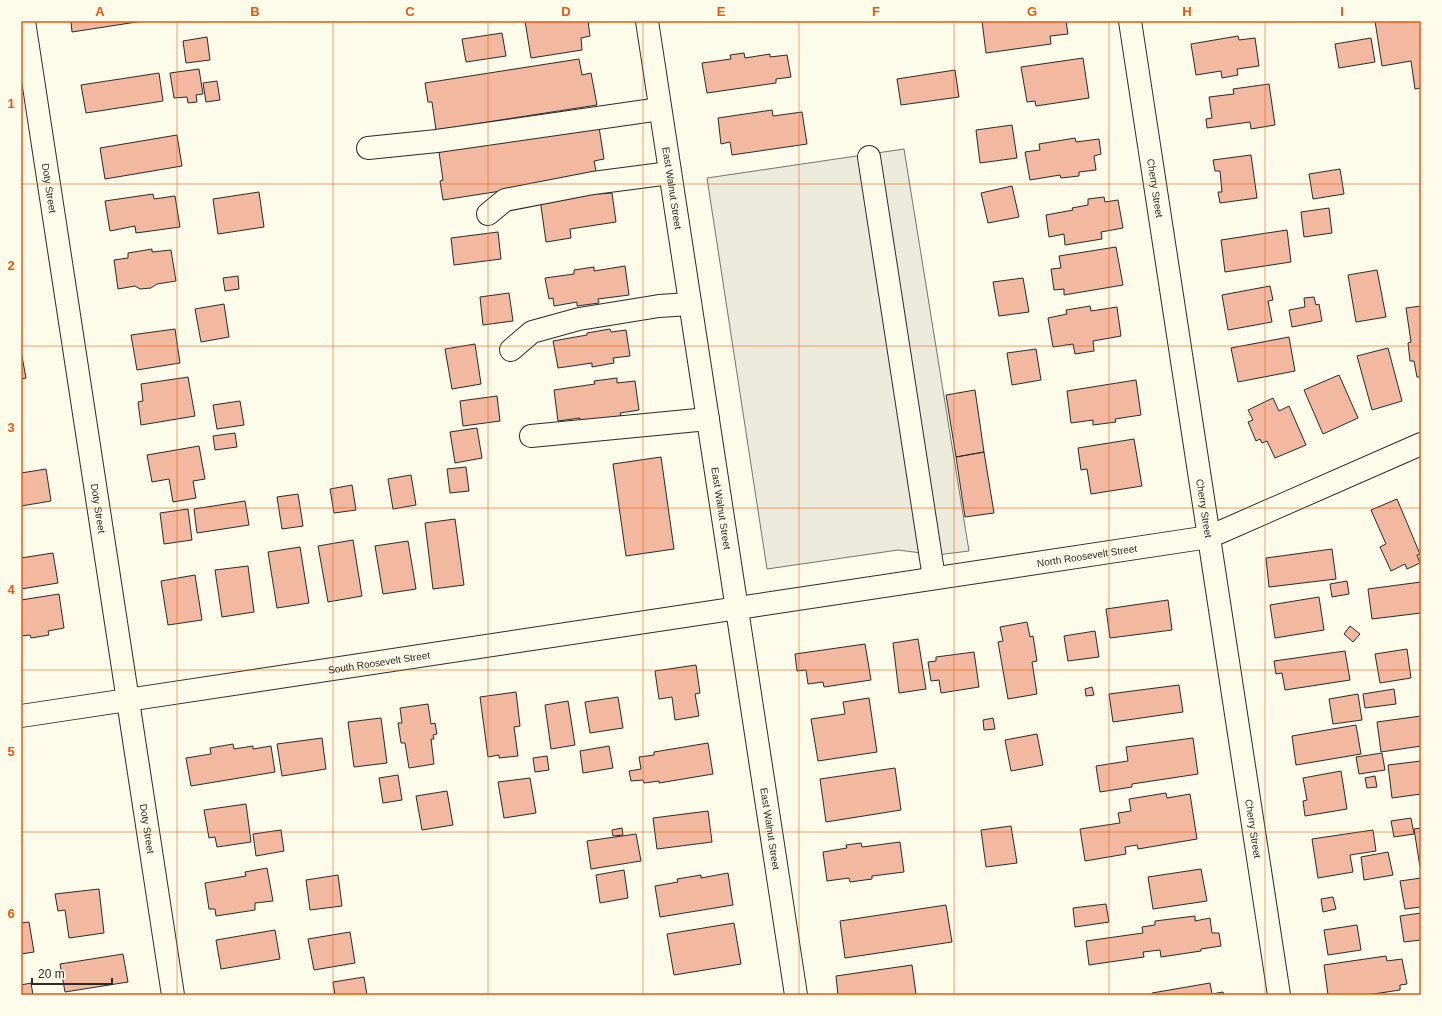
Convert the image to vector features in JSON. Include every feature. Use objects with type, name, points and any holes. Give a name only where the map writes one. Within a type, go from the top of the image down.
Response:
[{"type":"street","name":"Doty Street","points":[[24,21],[173,995]]},
{"type":"street","name":"East Walnut Street","points":[[647,21],[796,995]]},
{"type":"street","name":"Cherry Street","points":[[1130,21],[1279,995]]},
{"type":"street","points":[[368,148],[437,140],[660,109]]},
{"type":"street","points":[[869,157],[934,578]]},
{"type":"street","points":[[488,214],[505,200],[593,183],[670,173]]},
{"type":"street","points":[[511,350],[532,332],[579,319],[659,306],[690,304]]},
{"type":"street","points":[[531,436],[708,419]]},
{"type":"street","name":"North Roosevelt Street","points":[[736,608],[1209,537],[1421,444]]},
{"type":"street","name":"South Roosevelt Street","points":[[21,716],[736,608]]},
{"type":"shaded area","points":[[904,149],[969,551],[937,555],[898,550],[767,569],[707,178]]},
{"type":"building","points":[[71,21],[143,21],[72,32]]},
{"type":"building","points":[[525,21],[588,21],[590,36],[581,38],[582,50],[531,58]]},
{"type":"building","points":[[982,21],[1066,21],[1068,34],[1050,36],[1051,44],[986,53]]},
{"type":"building","points":[[1375,21],[1421,21],[1421,88],[1415,89],[1411,61],[1382,66]]},
{"type":"building","points":[[502,33],[506,56],[466,62],[462,39]]},
{"type":"building","points":[[1238,36],[1239,40],[1255,38],[1259,66],[1237,69],[1238,75],[1222,78],[1221,71],[1196,75],[1191,44]]},
{"type":"building","points":[[207,37],[210,60],[186,63],[183,41]]},
{"type":"building","points":[[1371,38],[1375,62],[1339,68],[1335,44]]},
{"type":"building","points":[[744,53],[745,58],[770,54],[770,57],[787,55],[791,77],[776,79],[776,83],[707,93],[702,63],[731,59],[730,55]]},
{"type":"building","points":[[1083,58],[1089,98],[1036,106],[1035,101],[1027,102],[1021,67]]},
{"type":"building","points":[[579,59],[582,75],[591,73],[597,105],[436,130],[432,102],[428,102],[425,83]]},
{"type":"building","points":[[199,69],[203,94],[196,95],[197,102],[188,103],[187,97],[174,98],[170,73]]},
{"type":"building","points":[[955,70],[959,97],[901,105],[897,79]]},
{"type":"building","points":[[159,73],[163,101],[86,113],[81,85]]},
{"type":"building","points":[[217,81],[220,100],[206,102],[203,83]]},
{"type":"building","points":[[1269,84],[1275,125],[1251,129],[1250,122],[1207,128],[1206,119],[1212,118],[1209,97],[1234,94],[1233,89]]},
{"type":"building","points":[[772,110],[773,116],[802,112],[807,144],[732,155],[730,142],[721,144],[718,118]]},
{"type":"building","points":[[1012,125],[1017,158],[980,163],[976,130]]},
{"type":"building","points":[[599,127],[604,159],[594,161],[597,176],[443,200],[440,181],[443,180],[439,152]]},
{"type":"building","points":[[177,135],[182,166],[105,179],[100,148]]},
{"type":"building","points":[[1075,138],[1076,142],[1099,139],[1101,154],[1094,156],[1096,170],[1079,172],[1079,176],[1061,178],[1060,175],[1030,180],[1025,152],[1040,150],[1039,144]]},
{"type":"building","points":[[1251,155],[1257,198],[1220,203],[1218,192],[1222,192],[1220,171],[1215,171],[1213,160]]},
{"type":"building","points":[[1340,169],[1344,194],[1313,199],[1309,174]]},
{"type":"building","points":[[1012,186],[1019,217],[988,223],[981,193]]},
{"type":"building","points":[[598,191],[598,194],[612,193],[616,222],[570,229],[571,238],[546,242],[540,199]]},
{"type":"building","points":[[259,192],[264,227],[218,234],[213,199]]},
{"type":"building","points":[[153,194],[154,199],[175,196],[180,227],[136,233],[135,226],[110,231],[105,201]]},
{"type":"building","points":[[1104,197],[1105,202],[1118,200],[1123,228],[1101,232],[1102,239],[1065,245],[1064,234],[1049,237],[1046,215],[1073,210],[1072,208],[1088,205],[1088,199]]},
{"type":"building","points":[[1329,208],[1332,233],[1304,237],[1301,212]]},
{"type":"building","points":[[1287,230],[1291,262],[1225,272],[1221,240]]},
{"type":"building","points":[[498,232],[501,259],[454,265],[451,238]]},
{"type":"building","points":[[1116,247],[1123,285],[1064,295],[1064,289],[1054,290],[1051,269],[1061,268],[1059,256]]},
{"type":"building","points":[[152,249],[152,252],[171,250],[176,281],[157,284],[151,288],[140,289],[135,286],[118,289],[114,260],[128,258],[128,253]]},
{"type":"building","points":[[625,266],[629,295],[598,299],[599,303],[577,306],[577,302],[554,306],[553,298],[549,299],[545,278],[574,274],[574,270],[594,267],[594,271]]},
{"type":"building","points":[[1377,270],[1386,317],[1356,322],[1348,275]]},
{"type":"building","points":[[238,276],[239,289],[225,291],[223,278]]},
{"type":"building","points":[[1023,278],[1029,312],[999,316],[993,282]]},
{"type":"building","points":[[1270,286],[1273,300],[1268,301],[1272,322],[1228,330],[1222,295]]},
{"type":"building","points":[[509,293],[513,321],[483,325],[480,297]]},
{"type":"building","points":[[1314,297],[1316,305],[1319,304],[1322,321],[1292,327],[1289,310],[1305,307],[1304,298]]},
{"type":"building","points":[[224,304],[229,337],[201,342],[195,309]]},
{"type":"building","points":[[1090,306],[1091,311],[1117,307],[1121,336],[1093,341],[1094,351],[1075,354],[1073,344],[1053,347],[1048,318],[1067,314],[1066,310]]},
{"type":"building","points":[[1421,306],[1421,377],[1417,377],[1414,361],[1410,361],[1408,343],[1411,342],[1406,308]]},
{"type":"building","points":[[175,329],[180,363],[137,370],[131,335]]},
{"type":"building","points":[[610,329],[611,332],[626,330],[630,356],[613,358],[614,363],[592,367],[592,363],[558,368],[553,341]]},
{"type":"building","points":[[1289,337],[1295,371],[1238,382],[1231,348]]},
{"type":"building","points":[[475,344],[481,384],[452,389],[445,349]]},
{"type":"building","points":[[1388,348],[1402,401],[1372,410],[1357,356]]},
{"type":"building","points":[[1036,349],[1041,380],[1012,385],[1007,353]]},
{"type":"building","points":[[21,351],[26,378],[21,379]]},
{"type":"building","points":[[1339,375],[1358,418],[1323,434],[1304,390]]},
{"type":"building","points":[[188,377],[195,416],[141,425],[138,402],[143,401],[141,384]]},
{"type":"building","points":[[617,378],[617,383],[635,381],[639,410],[620,413],[621,416],[580,424],[580,418],[558,421],[554,390],[595,384],[594,381]]},
{"type":"building","points":[[1136,380],[1141,415],[1115,419],[1116,422],[1093,425],[1093,420],[1071,423],[1067,391]]},
{"type":"building","points":[[975,390],[984,452],[956,457],[946,395]]},
{"type":"building","points":[[497,396],[500,421],[463,426],[460,401]]},
{"type":"building","points":[[1273,398],[1279,411],[1289,406],[1306,445],[1275,458],[1267,441],[1262,443],[1260,439],[1256,441],[1248,422],[1253,420],[1248,410]]},
{"type":"building","points":[[240,401],[244,425],[217,429],[213,405]]},
{"type":"building","points":[[477,428],[482,458],[455,463],[450,432]]},
{"type":"building","points":[[235,433],[237,447],[215,450],[213,436]]},
{"type":"building","points":[[1134,439],[1142,486],[1091,494],[1087,469],[1081,470],[1078,448]]},
{"type":"building","points":[[199,446],[205,479],[193,481],[196,498],[173,502],[169,479],[152,482],[147,455]]},
{"type":"building","points":[[984,452],[994,513],[965,517],[956,457]]},
{"type":"building","points":[[661,457],[674,549],[626,556],[613,464]]},
{"type":"building","points":[[466,467],[469,491],[450,493],[447,469]]},
{"type":"building","points":[[46,469],[51,501],[21,506],[21,473]]},
{"type":"building","points":[[411,475],[416,505],[393,509],[388,479]]},
{"type":"building","points":[[352,485],[356,510],[334,513],[330,489]]},
{"type":"building","points":[[298,494],[303,526],[282,529],[277,497]]},
{"type":"building","points":[[1397,499],[1420,554],[1417,555],[1420,563],[1407,569],[1405,564],[1391,571],[1380,547],[1386,544],[1371,510]]},
{"type":"building","points":[[245,501],[249,525],[197,533],[194,509]]},
{"type":"building","points":[[188,509],[192,540],[164,544],[160,513]]},
{"type":"building","points":[[455,519],[464,585],[433,589],[425,523]]},
{"type":"building","points":[[353,540],[362,596],[328,602],[318,546]]},
{"type":"building","points":[[408,541],[416,589],[383,594],[375,546]]},
{"type":"building","points":[[300,547],[309,603],[277,608],[268,552]]},
{"type":"building","points":[[1332,549],[1336,579],[1269,587],[1266,558]]},
{"type":"building","points":[[53,553],[58,583],[21,589],[21,558]]},
{"type":"building","points":[[248,566],[254,612],[222,617],[215,570]]},
{"type":"building","points":[[195,575],[202,620],[168,625],[161,581]]},
{"type":"building","points":[[1347,581],[1349,594],[1332,597],[1330,584]]},
{"type":"building","points":[[1421,582],[1421,613],[1372,619],[1368,589]]},
{"type":"building","points":[[59,594],[64,628],[48,631],[49,635],[31,638],[30,635],[21,636],[21,600]]},
{"type":"building","points":[[1319,597],[1324,630],[1275,638],[1270,605]]},
{"type":"building","points":[[1168,600],[1172,630],[1110,638],[1106,609]]},
{"type":"building","points":[[1027,622],[1030,637],[1033,636],[1037,661],[1032,662],[1037,694],[1008,699],[998,642],[1003,641],[1000,627]]},
{"type":"building","points":[[1350,626],[1360,634],[1353,642],[1344,634]]},
{"type":"building","points":[[1095,631],[1099,657],[1068,661],[1064,636]]},
{"type":"building","points":[[918,639],[926,689],[899,693],[893,643]]},
{"type":"building","points":[[865,644],[871,680],[824,687],[823,682],[808,684],[806,670],[797,671],[795,654]]},
{"type":"building","points":[[1407,649],[1411,678],[1380,683],[1375,654]]},
{"type":"building","points":[[1345,651],[1350,680],[1285,690],[1282,673],[1276,674],[1274,661]]},
{"type":"building","points":[[974,652],[979,687],[941,693],[939,680],[931,681],[928,662],[936,661],[936,657]]},
{"type":"building","points":[[696,665],[700,693],[695,694],[699,716],[675,720],[672,697],[659,699],[655,671]]},
{"type":"building","points":[[1179,685],[1183,712],[1113,722],[1109,694]]},
{"type":"building","points":[[1092,687],[1094,695],[1086,696],[1085,689]]},
{"type":"building","points":[[1394,689],[1396,704],[1365,708],[1363,694]]},
{"type":"building","points":[[516,692],[520,726],[514,727],[518,756],[499,758],[499,755],[488,757],[480,697]]},
{"type":"building","points":[[1358,694],[1362,720],[1333,724],[1329,699]]},
{"type":"building","points":[[618,697],[623,728],[590,733],[585,702]]},
{"type":"building","points":[[869,698],[877,752],[818,761],[811,719],[845,714],[843,702]]},
{"type":"building","points":[[568,701],[575,745],[551,749],[545,705]]},
{"type":"building","points":[[428,704],[431,724],[435,723],[437,734],[433,735],[434,739],[431,739],[434,764],[409,768],[405,743],[401,743],[398,723],[402,723],[400,708]]},
{"type":"building","points":[[1421,716],[1421,746],[1381,752],[1377,722]]},
{"type":"building","points":[[381,718],[387,763],[354,767],[348,722]]},
{"type":"building","points":[[993,718],[995,729],[984,730],[983,720]]},
{"type":"building","points":[[1356,725],[1361,754],[1296,765],[1292,736]]},
{"type":"building","points":[[1037,734],[1043,765],[1011,771],[1005,740]]},
{"type":"building","points":[[322,738],[326,769],[282,776],[277,744]]},
{"type":"building","points":[[1193,738],[1198,774],[1132,784],[1132,787],[1100,792],[1096,766],[1128,761],[1126,747]]},
{"type":"building","points":[[708,743],[713,774],[659,783],[659,781],[644,783],[643,780],[631,781],[629,771],[641,769],[639,757],[654,755],[654,752]]},
{"type":"building","points":[[233,744],[234,749],[253,746],[253,749],[271,746],[275,772],[191,786],[186,758],[211,754],[210,748]]},
{"type":"building","points":[[609,746],[613,768],[583,773],[580,751]]},
{"type":"building","points":[[1382,753],[1385,770],[1359,774],[1356,757]]},
{"type":"building","points":[[547,756],[549,770],[535,772],[533,758]]},
{"type":"building","points":[[1421,761],[1421,794],[1392,798],[1388,765]]},
{"type":"building","points":[[895,768],[901,810],[826,822],[820,779]]},
{"type":"building","points":[[1341,771],[1347,809],[1305,816],[1303,801],[1307,800],[1303,778]]},
{"type":"building","points":[[398,775],[402,800],[383,803],[379,778]]},
{"type":"building","points":[[1375,776],[1377,787],[1367,788],[1365,778]]},
{"type":"building","points":[[530,778],[536,813],[504,818],[498,782]]},
{"type":"building","points":[[447,791],[453,825],[422,830],[416,796]]},
{"type":"building","points":[[1166,793],[1167,798],[1190,794],[1197,839],[1138,849],[1137,845],[1125,847],[1126,854],[1085,861],[1080,829],[1120,823],[1118,813],[1131,811],[1129,799]]},
{"type":"building","points":[[246,804],[251,842],[217,847],[215,837],[209,838],[204,810]]},
{"type":"building","points":[[708,811],[712,842],[657,849],[653,818]]},
{"type":"building","points":[[1411,818],[1414,834],[1394,837],[1391,821]]},
{"type":"building","points":[[1011,826],[1017,863],[986,867],[981,830]]},
{"type":"building","points":[[622,828],[623,835],[613,836],[612,830]]},
{"type":"building","points":[[1421,828],[1421,867],[1420,867],[1414,829]]},
{"type":"building","points":[[281,830],[284,851],[256,856],[253,834]]},
{"type":"building","points":[[1373,830],[1376,851],[1350,855],[1353,872],[1318,878],[1312,839]]},
{"type":"building","points":[[636,834],[641,861],[591,869],[587,841]]},
{"type":"building","points":[[900,842],[904,872],[872,876],[872,879],[850,882],[849,878],[827,881],[823,852],[847,848],[846,845],[861,843],[862,847]]},
{"type":"building","points":[[1388,852],[1393,875],[1364,880],[1361,857]]},
{"type":"building","points":[[267,868],[273,901],[255,903],[255,910],[216,916],[215,909],[209,909],[205,883],[246,876],[245,872]]},
{"type":"building","points":[[1201,869],[1207,901],[1153,909],[1148,877]]},
{"type":"building","points":[[624,870],[628,898],[600,903],[596,875]]},
{"type":"building","points":[[728,873],[733,905],[660,917],[655,886],[678,882],[677,879],[701,875],[701,878]]},
{"type":"building","points":[[338,875],[342,906],[310,910],[306,880]]},
{"type":"building","points":[[1421,878],[1421,907],[1405,909],[1400,881]]},
{"type":"building","points":[[99,889],[104,933],[69,938],[65,910],[58,911],[55,894]]},
{"type":"building","points":[[1333,897],[1336,909],[1323,912],[1321,899]]},
{"type":"building","points":[[1106,904],[1109,922],[1075,927],[1073,908]]},
{"type":"building","points":[[946,905],[952,942],[845,958],[840,921]]},
{"type":"building","points":[[1421,913],[1421,940],[1404,942],[1400,916]]},
{"type":"building","points":[[1195,916],[1195,921],[1210,918],[1212,933],[1219,933],[1221,946],[1201,949],[1201,951],[1161,957],[1160,950],[1143,952],[1144,957],[1089,965],[1086,941],[1143,933],[1142,927],[1155,925],[1155,921]]},
{"type":"building","points":[[29,922],[34,952],[21,954],[21,923]]},
{"type":"building","points":[[734,923],[741,964],[674,975],[667,934]]},
{"type":"building","points":[[1357,925],[1361,950],[1328,955],[1324,930]]},
{"type":"building","points":[[275,930],[280,959],[221,969],[216,940]]},
{"type":"building","points":[[350,932],[355,963],[314,970],[308,939]]},
{"type":"building","points":[[123,954],[128,982],[65,992],[60,964]]},
{"type":"building","points":[[1386,956],[1387,961],[1402,959],[1407,984],[1400,985],[1400,990],[1367,995],[1328,995],[1324,965]]},
{"type":"building","points":[[912,965],[916,994],[838,995],[836,976]]},
{"type":"building","points":[[364,977],[367,995],[335,995],[333,982]]},
{"type":"building","points":[[31,983],[33,995],[21,995],[21,985]]},
{"type":"building","points":[[1210,983],[1212,994],[1223,992],[1224,995],[1152,995],[1152,993]]}]
